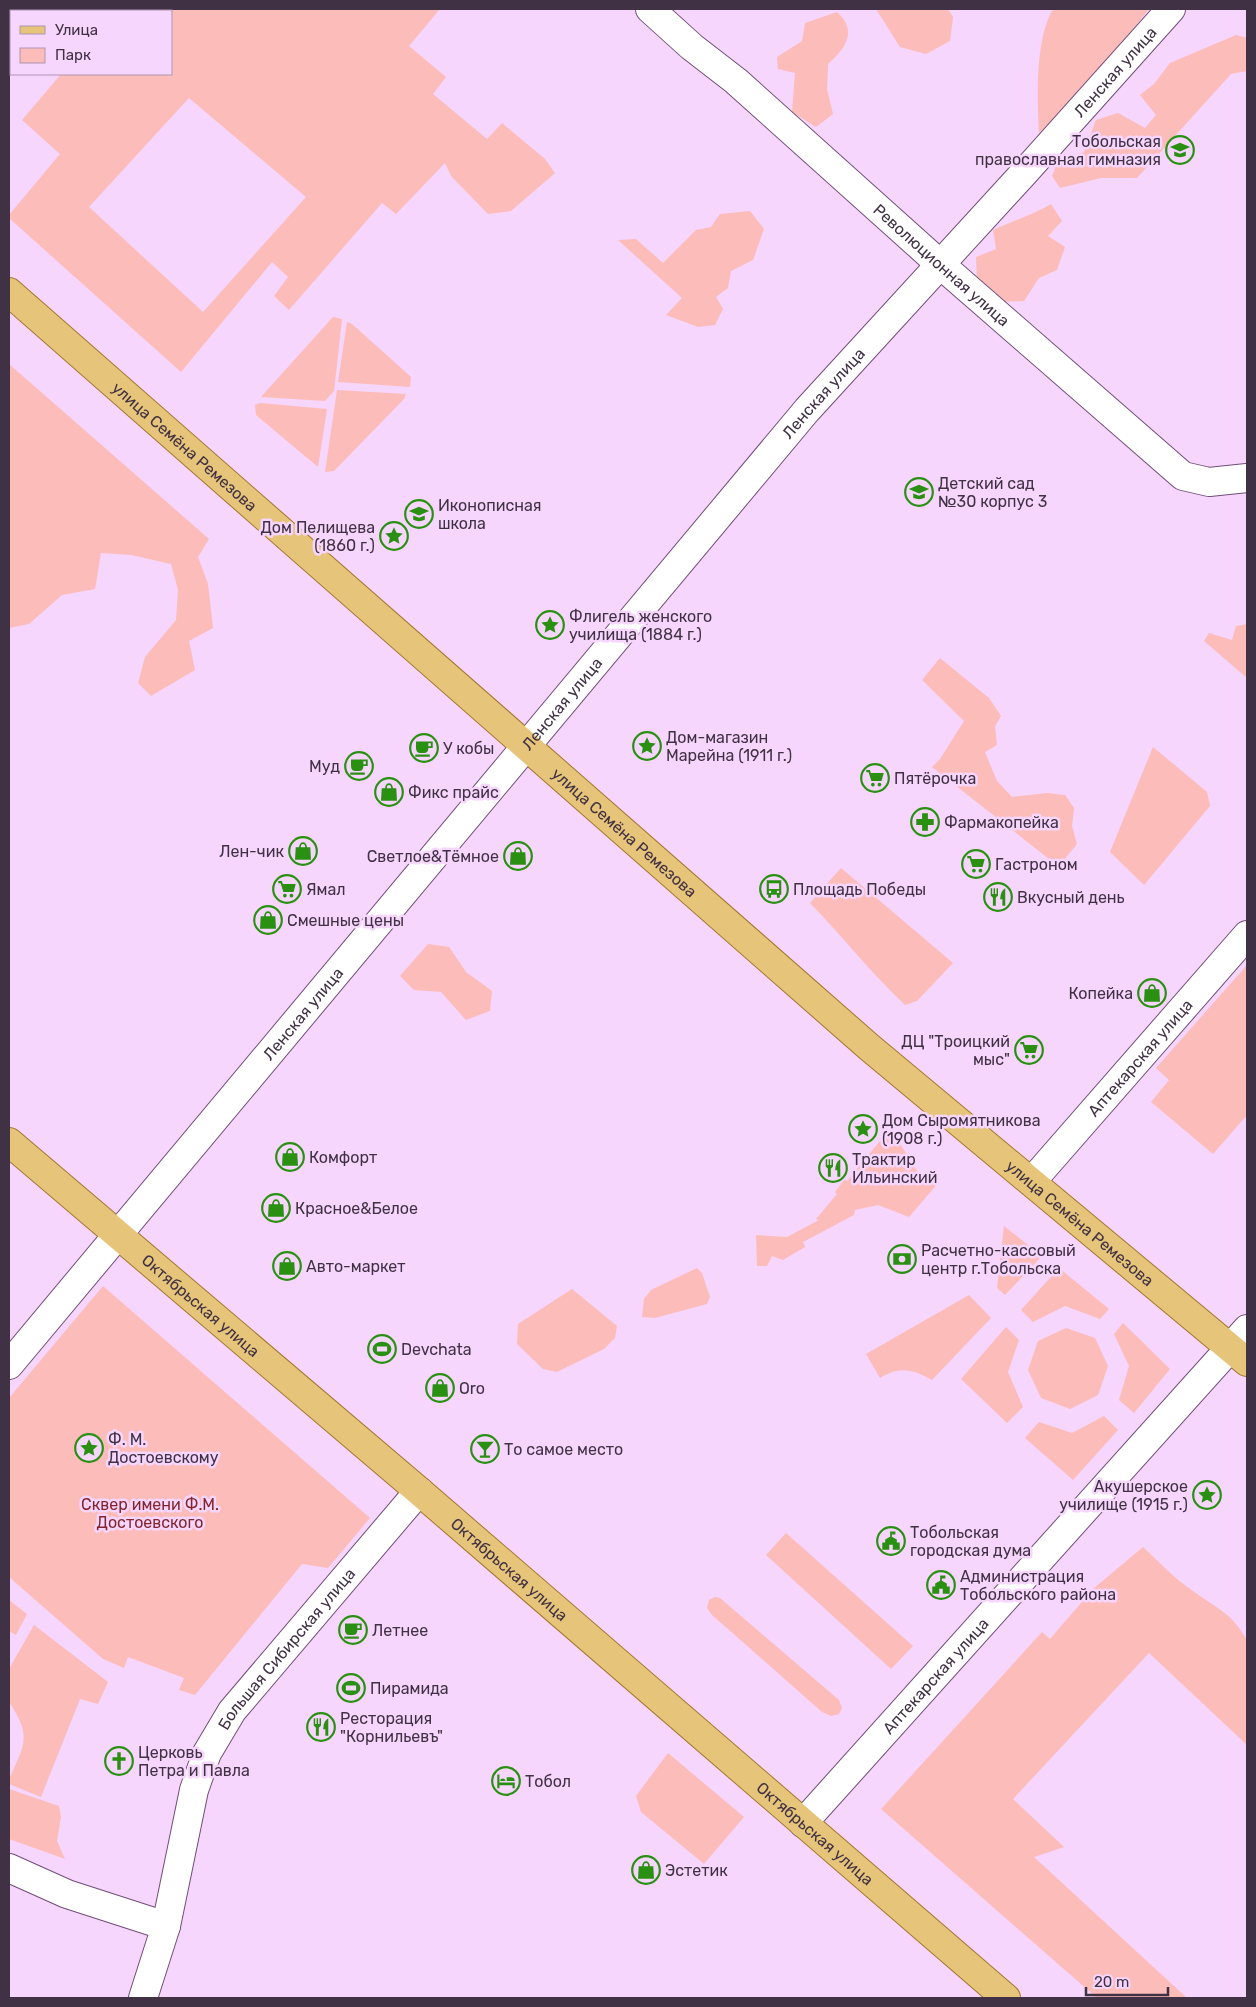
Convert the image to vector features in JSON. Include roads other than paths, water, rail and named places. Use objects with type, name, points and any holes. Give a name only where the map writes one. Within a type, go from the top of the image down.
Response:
[{"type":"main road","name":"улица Семёна Ремезова","points":[[9,292],[868,1047],[1032,1182],[1242,1346]]},
{"type":"main road","name":"Октябрьская улица","points":[[9,1142],[419,1491],[1006,1998]]},
{"type":"street","name":"Революционная улица","points":[[650,9],[692,47],[736,81],[1183,476],[1210,482],[1247,478]]},
{"type":"street","name":"Ленская улица","points":[[9,1365],[806,410],[941,264],[1171,9]]},
{"type":"street","name":"Аптекарская улица","points":[[1032,1182],[1247,935]]},
{"type":"street","name":"Аптекарская улица","points":[[803,1823],[1242,1346]]},
{"type":"street","name":"Большая Сибирская улица","points":[[143,1998],[166,1926],[194,1790],[206,1752],[232,1711],[419,1491]]},
{"type":"street","points":[[9,1868],[67,1894],[166,1926]]},
{"type":"place","name":"Тобольская православная гимназия","points":[[1180,150]]},
{"type":"place","name":"Детский сад №30 корпус 3","points":[[919,492]]},
{"type":"place","name":"Иконописная школа","points":[[419,514]]},
{"type":"place","name":"Дом Пелищева (1860 г.)","points":[[394,536]]},
{"type":"place","name":"Флигель женского училища (1884 г.)","points":[[550,625]]},
{"type":"place","name":"Дом-магазин Марейна (1911 г.)","points":[[647,746]]},
{"type":"place","name":"У кобы","points":[[424,748]]},
{"type":"place","name":"Муд","points":[[359,766]]},
{"type":"place","name":"Пятёрочка","points":[[875,778]]},
{"type":"place","name":"Фикс прайс","points":[[389,792]]},
{"type":"place","name":"Фармакопейка","points":[[925,822]]},
{"type":"place","name":"Лен-чик","points":[[303,851]]},
{"type":"place","name":"Светлое&Тёмное","points":[[518,856]]},
{"type":"place","name":"Гастроном","points":[[976,864]]},
{"type":"place","name":"Ямал","points":[[287,889]]},
{"type":"place","name":"Площадь Победы","points":[[774,889]]},
{"type":"place","name":"Вкусный день","points":[[998,897]]},
{"type":"place","name":"Смешные цены","points":[[268,920]]},
{"type":"place","name":"Копейка","points":[[1152,993]]},
{"type":"place","name":"ДЦ \"Троицкий мыс\"","points":[[1029,1050]]},
{"type":"place","name":"Дом Сыромятникова (1908 г.)","points":[[863,1129]]},
{"type":"place","name":"Комфорт","points":[[290,1157]]},
{"type":"place","name":"Трактир Ильинский","points":[[833,1168]]},
{"type":"place","name":"Красное&Белое","points":[[276,1208]]},
{"type":"place","name":"Расчетно-кассовый центр г.Тобольска","points":[[902,1259]]},
{"type":"place","name":"Авто-маркет","points":[[287,1266]]},
{"type":"place","name":"Devchata","points":[[382,1349]]},
{"type":"place","name":"Oro","points":[[440,1388]]},
{"type":"place","name":"Ф. М. Достоевскому","points":[[89,1448]]},
{"type":"place","name":"То самое место","points":[[485,1449]]},
{"type":"place","name":"Акушерское училище (1915 г.)","points":[[1207,1495]]},
{"type":"place","name":"Тобольская городская дума","points":[[891,1541]]},
{"type":"place","name":"Администрация Тобольского района","points":[[941,1585]]},
{"type":"place","name":"Летнее","points":[[353,1630]]},
{"type":"place","name":"Пирамида","points":[[351,1688]]},
{"type":"place","name":"Ресторация \"Корнильевъ\"","points":[[321,1727]]},
{"type":"place","name":"Церковь Петра и Павла","points":[[119,1761]]},
{"type":"place","name":"Тобол","points":[[506,1781]]},
{"type":"place","name":"Эстетик","points":[[646,1870]]},
{"type":"park label","name":"Сквер имени Ф.М. Достоевского","points":[[150,1513]]}]
